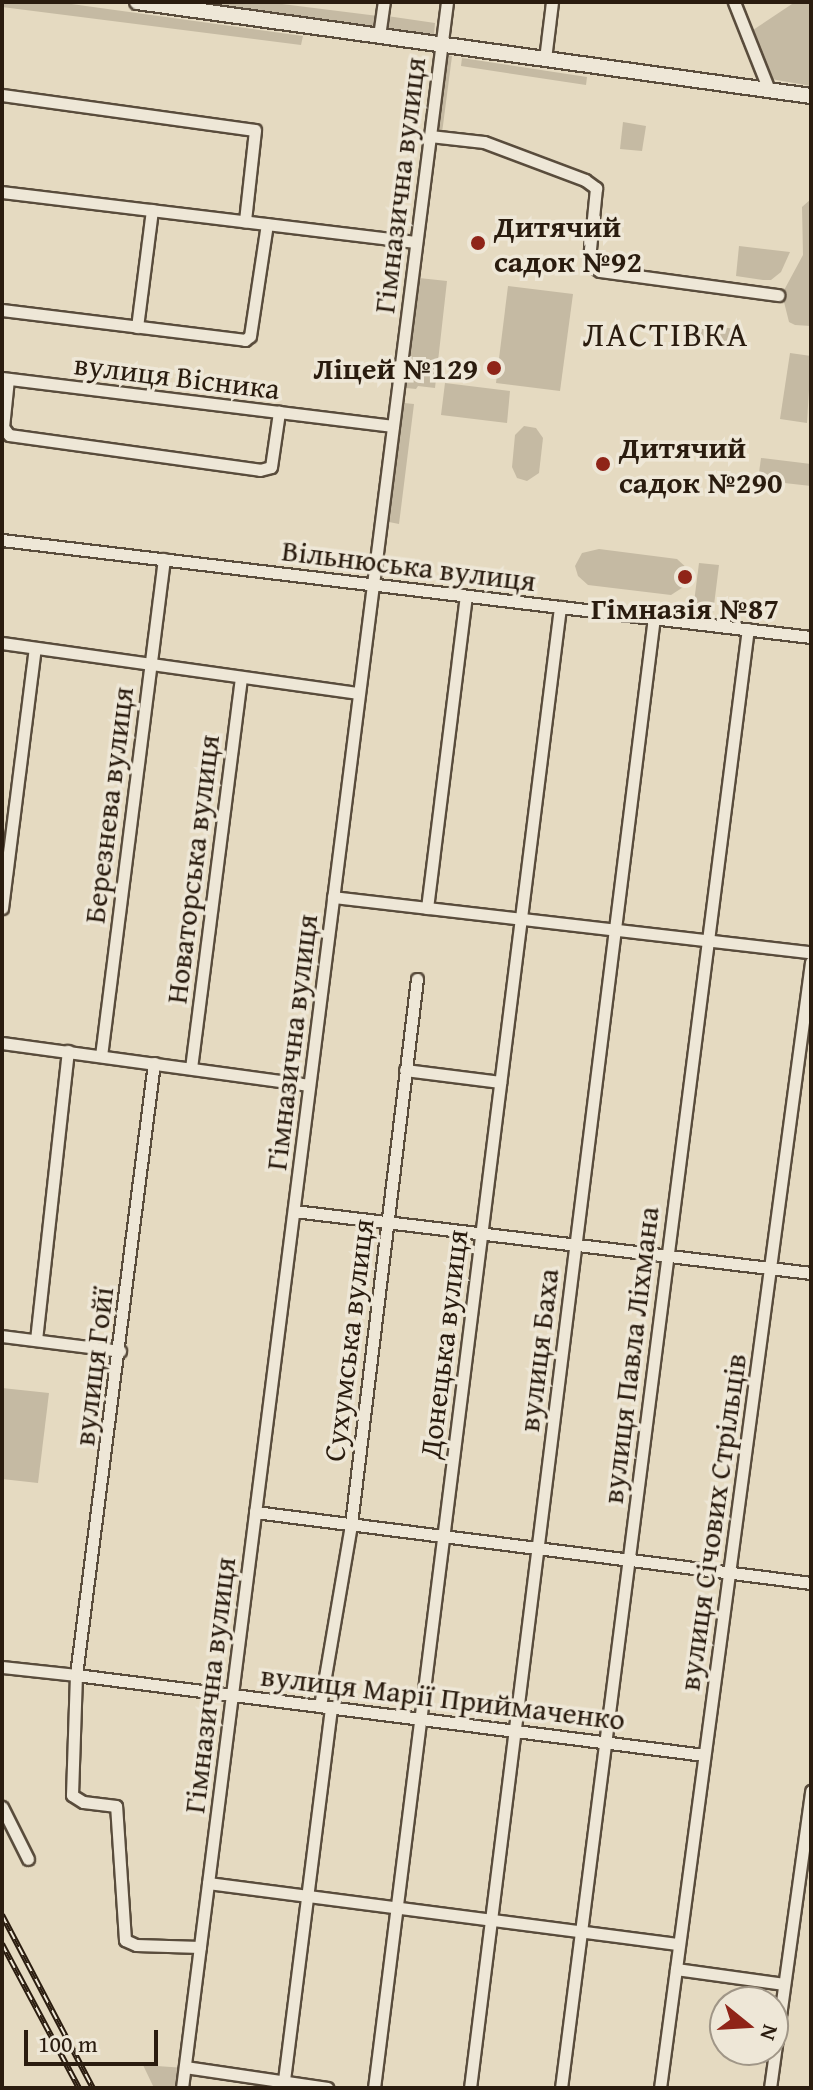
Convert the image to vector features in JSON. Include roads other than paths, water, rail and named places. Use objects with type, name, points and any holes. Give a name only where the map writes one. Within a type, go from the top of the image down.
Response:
[{"type":"street","points":[[137,2],[811,96]]},
{"type":"street","points":[[379,36],[384,2]]},
{"type":"street","name":"Гімназична вулиця","points":[[182,2088],[447,2]]},
{"type":"street","points":[[545,59],[552,2]]},
{"type":"street","points":[[734,2],[769,90]]},
{"type":"street","points":[[2,95],[255,130],[245,221]]},
{"type":"street","points":[[430,136],[484,142],[585,180],[596,188],[589,259],[592,266],[600,271],[778,295]]},
{"type":"street","points":[[2,192],[416,242]]},
{"type":"street","points":[[137,327],[152,210]]},
{"type":"street","points":[[2,310],[249,339],[267,224]]},
{"type":"street","points":[[5,379],[3,427],[9,435],[260,470],[271,467],[279,412]]},
{"type":"street","name":"вулиця Вісника","points":[[5,379],[393,426]]},
{"type":"street","name":"Вільнюська вулиця","points":[[2,540],[811,637]]},
{"type":"street","name":"Березнева вулиця","points":[[101,1056],[164,559]]},
{"type":"street","points":[[427,908],[466,596]]},
{"type":"street","name":"Донецька вулиця","points":[[374,2088],[560,607]]},
{"type":"street","name":"вулиця Баха","points":[[470,2088],[654,618]]},
{"type":"street","name":"вулиця Павла Ліхмана","points":[[561,2088],[748,629]]},
{"type":"street","points":[[2,643],[359,693]]},
{"type":"street","points":[[2,908],[35,648]]},
{"type":"street","name":"Новаторська вулиця","points":[[191,1068],[241,677]]},
{"type":"street","points":[[333,897],[811,952]]},
{"type":"street","name":"вулиця Січових Стрільців","points":[[660,2088],[811,962]]},
{"type":"street","name":"Сухумська вулиця","points":[[283,2084],[307,1896],[325,1706],[351,1524],[417,979]]},
{"type":"street","points":[[2,1043],[309,1085]]},
{"type":"street","points":[[36,1340],[68,1051]]},
{"type":"street","name":"вулиця Гойї","points":[[76,1675],[120,1351],[154,1063]]},
{"type":"street","points":[[405,1070],[500,1082]]},
{"type":"street","points":[[294,1211],[811,1273]]},
{"type":"street","points":[[2,1336],[120,1351]]},
{"type":"street","points":[[255,1512],[811,1583]]},
{"type":"street","name":"вулиця Марії Приймаченко","points":[[2,1667],[704,1755]]},
{"type":"street","points":[[76,1675],[72,1795],[79,1801],[116,1806],[125,1940],[136,1945],[200,1947]]},
{"type":"street","points":[[770,2088],[811,1791]]},
{"type":"street","points":[[2,1807],[28,1859]]},
{"type":"street","points":[[208,1883],[679,1944]]},
{"type":"street","points":[[676,1969],[784,1984]]},
{"type":"street","points":[[185,2067],[283,2084],[327,2088]]},
{"type":"railway","points":[[2,1915],[93,2088]]},
{"type":"railway","points":[[2,1944],[79,2088]]},
{"type":"place","name":"Дитячий садок №92","points":[[478,243]]},
{"type":"place","name":"Ліцей №129","points":[[494,368]]},
{"type":"place","name":"Дитячий садок №290","points":[[603,464]]},
{"type":"place","name":"Гімназія №87","points":[[685,577]]},
{"type":"district","name":"ЛАСТІВКА","points":[[666,334]]}]
